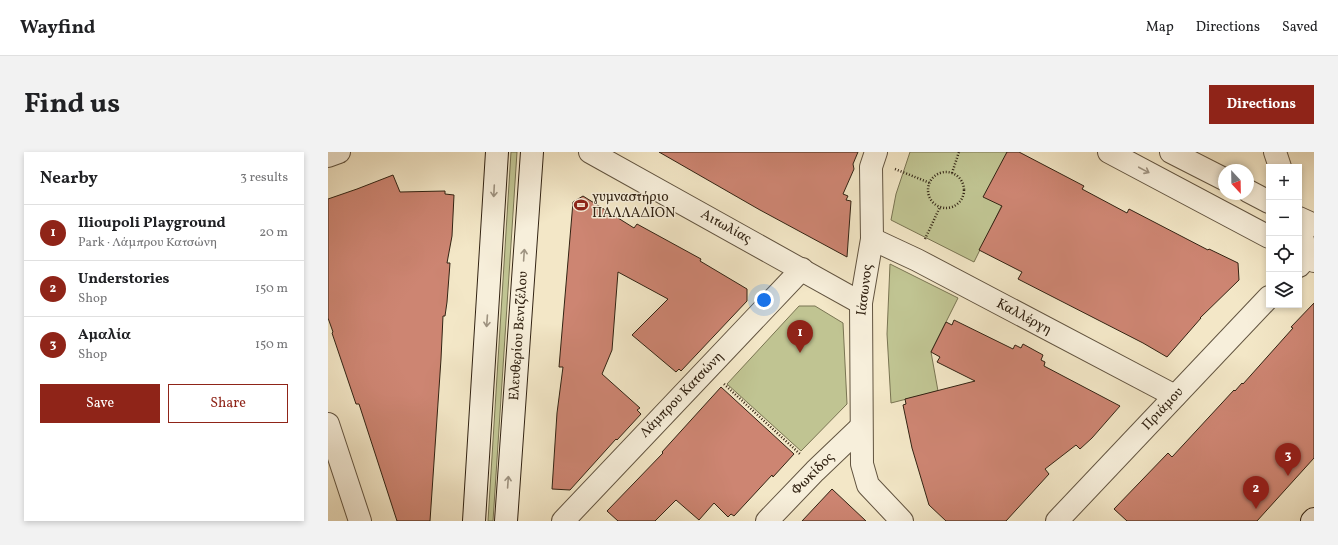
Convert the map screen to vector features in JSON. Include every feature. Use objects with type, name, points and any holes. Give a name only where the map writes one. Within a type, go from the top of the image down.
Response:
[{"type":"street","points":[[328,156],[339,152]]},
{"type":"street","points":[[474,521],[497,152]]},
{"type":"street","name":"Ελευθερίου Βενιζέλου","points":[[506,521],[532,152]]},
{"type":"street","name":"Αιτωλίας","points":[[590,152],[861,303]]},
{"type":"street","name":"Ιάσωνος","points":[[876,152],[871,167],[872,239],[861,303],[860,428],[862,464],[868,485],[902,521]]},
{"type":"street","points":[[1109,152],[1266,234]]},
{"type":"street","points":[[1171,152],[1218,176]]},
{"type":"street","points":[[1275,152],[1279,164]]},
{"type":"street","points":[[1254,195],[1266,201]]},
{"type":"street","points":[[1302,219],[1314,225]]},
{"type":"street","points":[[1301,236],[1305,259]]},
{"type":"street","name":"Καλλέργη","points":[[872,239],[924,264],[1175,396]]},
{"type":"street","name":"Λάμπρου Κατσώνη","points":[[563,521],[802,269]]},
{"type":"street","name":"Πριάμου","points":[[1057,521],[1266,300]]},
{"type":"street","points":[[328,424],[360,521]]},
{"type":"street","name":"Φωκίδος","points":[[768,521],[815,471],[860,428]]},
{"type":"path","points":[[952,173],[959,152]]},
{"type":"path","points":[[894,168],[930,183]]},
{"type":"path","points":[[939,173],[952,173],[960,178],[963,183],[965,189],[964,195],[961,201],[950,208],[940,207],[933,202],[930,197],[928,192],[930,183],[934,176],[939,173]]},
{"type":"path","points":[[922,244],[940,207]]},
{"type":"path","points":[[719,379],[802,456]]},
{"type":"green space","points":[[511,152],[517,152],[493,521],[488,521]]},
{"type":"green space","points":[[910,152],[1007,152],[1002,205],[974,262],[891,220],[896,194]]},
{"type":"green space","points":[[890,264],[958,298],[931,352],[938,391],[891,403],[887,334]]},
{"type":"green space","points":[[799,306],[815,306],[843,323],[847,404],[801,451],[727,384]]},
{"type":"building","points":[[659,152],[858,152],[853,164],[854,169],[843,194],[848,196],[846,200],[851,201],[847,257],[760,210]]},
{"type":"building","points":[[1007,152],[1019,152],[1084,186],[1082,189],[1127,213],[1129,209],[1208,250],[1209,249],[1238,263],[1239,280],[1200,318],[1167,357],[1143,343],[1018,279],[1022,272],[979,250],[1002,206],[983,197]]},
{"type":"building","points":[[393,175],[400,192],[445,191],[445,194],[454,195],[452,236],[447,263],[450,263],[447,302],[445,316],[443,316],[430,521],[397,521],[359,404],[356,404],[328,318],[328,199]]},
{"type":"building","points":[[583,196],[634,228],[637,224],[701,259],[700,261],[747,289],[747,301],[681,371],[679,369],[676,372],[632,335],[668,299],[618,272],[612,350],[602,374],[640,408],[637,410],[641,414],[617,440],[616,439],[570,490],[552,489],[557,413],[563,367],[559,367],[573,202]]},
{"type":"building","points":[[1314,303],[1314,458],[1257,521],[1127,521],[1114,509],[1168,453],[1172,457],[1234,390],[1235,391],[1242,383],[1243,384],[1293,328],[1291,327]]},
{"type":"building","points":[[954,320],[1013,349],[1015,345],[1021,348],[1023,344],[1043,355],[1041,360],[1045,362],[1044,366],[1120,406],[1092,438],[1080,449],[1076,445],[1045,469],[1049,474],[1006,521],[946,521],[929,505],[912,448],[903,405],[906,404],[905,399],[975,381],[937,362],[940,357],[931,352],[946,322],[952,325]]},
{"type":"building","points":[[721,387],[794,454],[773,477],[772,475],[734,516],[731,514],[728,517],[714,503],[699,520],[676,500],[655,521],[618,521],[607,511],[663,453],[662,452]]},
{"type":"building","points":[[832,489],[866,521],[802,521]]},
{"type":"place","name":"γυμναστήριο ΠΑΛΛΑΔΙΟΝ","points":[[581,205]]},
{"type":"place","name":"Ilioupoli Playground","points":[[800,353]]},
{"type":"place","name":"Αμαλία","points":[[1288,476]]},
{"type":"place","name":"Understories","points":[[1256,509]]}]
